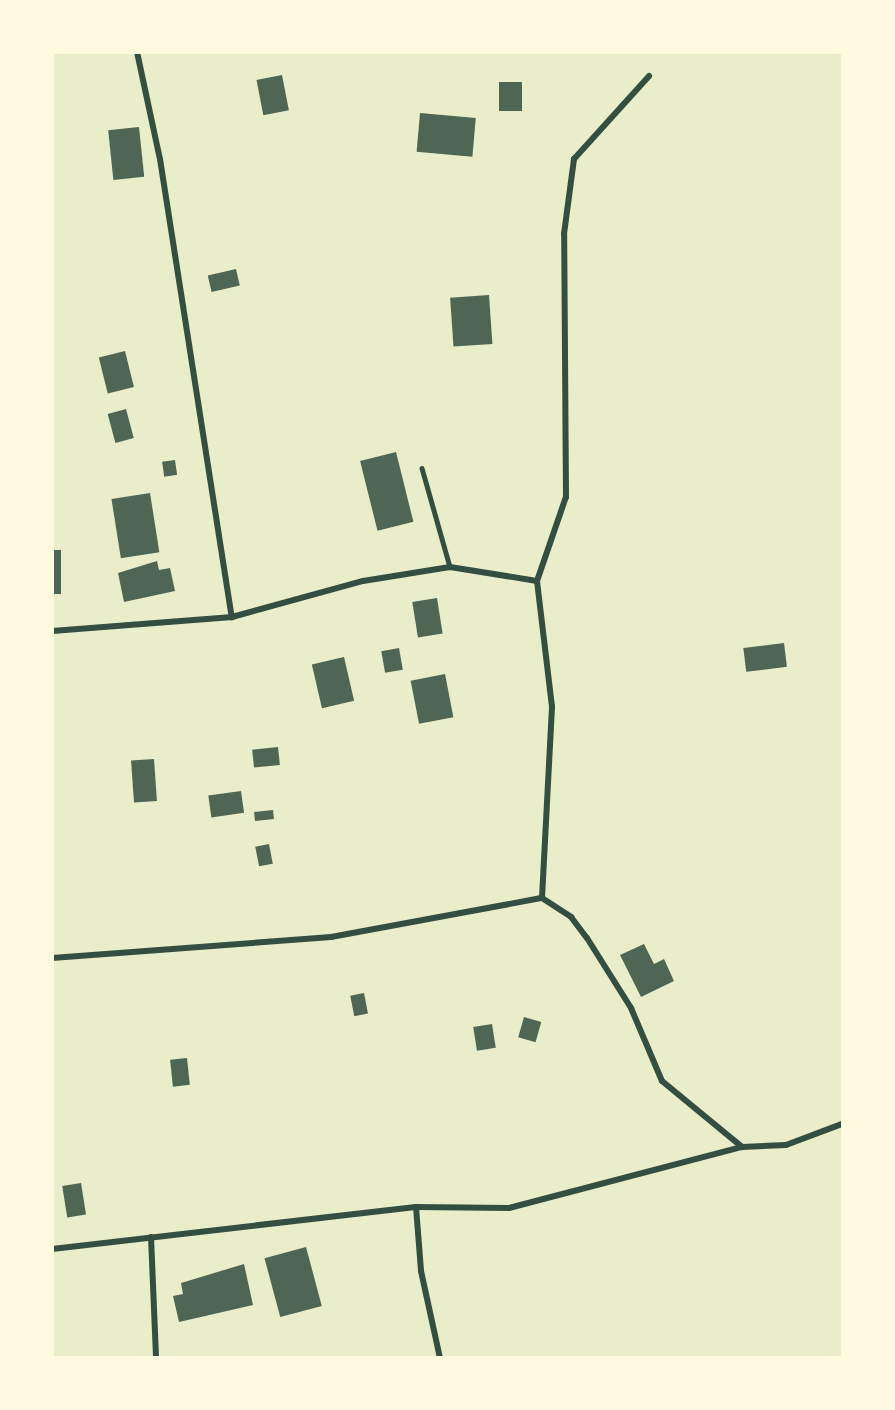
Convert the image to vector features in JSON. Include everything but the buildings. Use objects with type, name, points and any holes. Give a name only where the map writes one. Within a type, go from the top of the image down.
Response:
[{"type":"street","points":[[137,52],[160,159],[232,617]]},
{"type":"street","points":[[542,898],[552,707],[537,581],[566,497],[569,321],[564,234],[574,159],[650,76]]},
{"type":"street","points":[[52,631],[232,617],[363,581],[450,567],[537,581]]},
{"type":"street","points":[[52,958],[331,937],[542,898],[571,917],[587,938],[631,1008],[662,1081],[742,1147]]},
{"type":"street","points":[[52,1249],[416,1207],[509,1208],[742,1147],[786,1145],[843,1124]]},
{"type":"street","points":[[416,1207],[421,1271],[440,1358]]},
{"type":"street","points":[[151,1237],[156,1358]]},
{"type":"lane","points":[[422,468],[450,567]]}]
